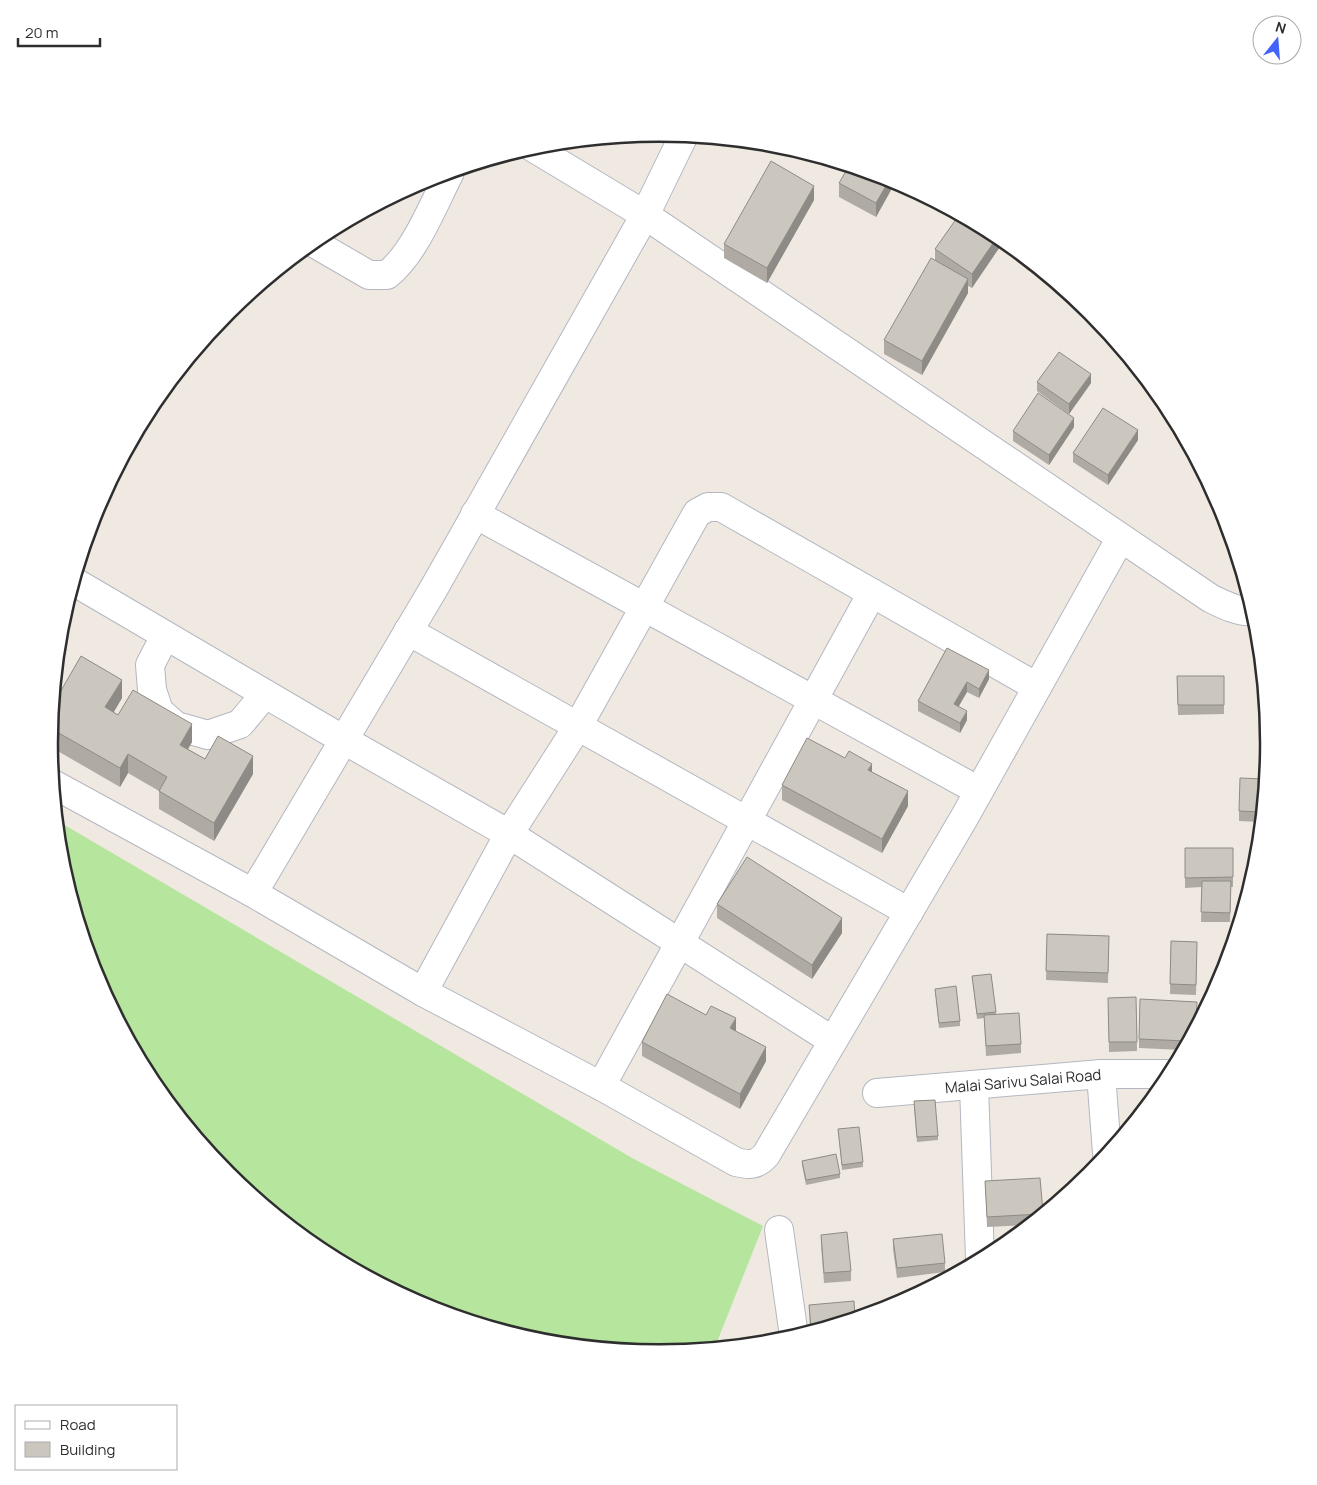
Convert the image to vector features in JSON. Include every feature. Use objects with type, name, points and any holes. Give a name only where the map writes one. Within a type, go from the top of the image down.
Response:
[{"type":"street","points":[[253,893],[475,514],[645,214],[680,143]]},
{"type":"street","points":[[542,153],[645,214],[1120,539],[1210,598],[1245,611]]},
{"type":"street","points":[[320,247],[369,274],[387,275],[394,269],[410,247],[445,181]]},
{"type":"street","points":[[423,992],[510,834],[578,726],[697,513],[708,507],[721,507],[1037,687]]},
{"type":"street","points":[[475,514],[979,790]]},
{"type":"street","points":[[60,788],[253,893],[423,992],[601,1086],[736,1162],[750,1166],[760,1162],[766,1155],[909,912],[1120,539]]},
{"type":"street","points":[[79,584],[344,740],[510,834],[833,1041]]},
{"type":"street","points":[[601,1086],[872,593]]},
{"type":"street","points":[[408,631],[909,912]]},
{"type":"street","points":[[165,636],[150,666],[152,690],[159,711],[176,726],[208,735],[240,724],[265,694]]},
{"type":"street","points":[[1101,1074],[1106,1143]]},
{"type":"street","name":"Malai Sarivu Salai Road","points":[[878,1093],[1101,1074],[1159,1074]]},
{"type":"street","points":[[974,1086],[980,1250]]},
{"type":"street","points":[[779,1230],[793,1328]]},
{"type":"green space","points":[[64,824],[632,1158],[763,1226],[718,1340],[698,1342],[658,1344],[619,1342],[541,1332],[465,1312],[393,1282],[358,1263],[293,1219],[262,1194],[207,1139],[159,1076],[119,1008],[89,936],[69,860]]},
{"type":"building","points":[[771,161],[814,186],[767,268],[724,244]]},
{"type":"building","points":[[846,171],[886,186],[876,203],[839,183]]},
{"type":"building","points":[[955,220],[993,244],[972,274],[935,249]]},
{"type":"building","points":[[931,258],[968,279],[922,361],[884,340]]},
{"type":"building","points":[[1059,352],[1091,374],[1069,404],[1037,382]]},
{"type":"building","points":[[1038,393],[1074,418],[1049,455],[1013,431]]},
{"type":"building","points":[[1103,408],[1138,430],[1108,475],[1073,453]]},
{"type":"building","points":[[947,648],[989,670],[979,689],[967,682],[954,704],[967,711],[960,723],[918,701]]},
{"type":"building","points":[[81,656],[122,680],[105,707],[118,715],[133,690],[192,724],[180,745],[205,759],[218,736],[253,756],[214,823],[159,791],[167,777],[128,754],[120,768],[58,733],[60,692]]},
{"type":"building","points":[[1177,676],[1224,676],[1224,705],[1178,705]]},
{"type":"building","points":[[807,738],[845,758],[849,751],[872,764],[868,770],[908,791],[882,839],[782,785]]},
{"type":"building","points":[[1240,778],[1258,779],[1255,812],[1239,811]]},
{"type":"building","points":[[1185,848],[1233,848],[1233,877],[1185,878]]},
{"type":"building","points":[[747,857],[842,918],[812,965],[717,904]]},
{"type":"building","points":[[1202,881],[1231,881],[1230,913],[1201,912]]},
{"type":"building","points":[[1047,934],[1109,936],[1108,973],[1046,971]]},
{"type":"building","points":[[1171,941],[1197,942],[1196,985],[1170,984]]},
{"type":"building","points":[[991,974],[996,1012],[977,1014],[972,976]]},
{"type":"building","points":[[956,986],[960,1021],[939,1023],[935,989]]},
{"type":"building","points":[[667,994],[706,1015],[711,1006],[736,1018],[730,1028],[766,1047],[740,1094],[642,1042]]},
{"type":"building","points":[[1136,997],[1137,1042],[1109,1042],[1108,998]]},
{"type":"building","points":[[1140,999],[1197,1002],[1197,1011],[1180,1041],[1139,1039]]},
{"type":"building","points":[[1019,1013],[1021,1044],[986,1046],[984,1015]]},
{"type":"building","points":[[935,1100],[938,1136],[917,1137],[914,1101]]},
{"type":"building","points":[[859,1127],[863,1162],[842,1165],[838,1129]]},
{"type":"building","points":[[836,1154],[840,1174],[806,1180],[802,1161]]},
{"type":"building","points":[[1040,1178],[1042,1204],[1029,1215],[987,1217],[985,1181]]},
{"type":"building","points":[[847,1232],[851,1271],[824,1273],[821,1235]]},
{"type":"building","points":[[942,1234],[945,1263],[897,1268],[893,1239]]},
{"type":"building","points":[[854,1301],[855,1311],[811,1324],[809,1305]]}]
